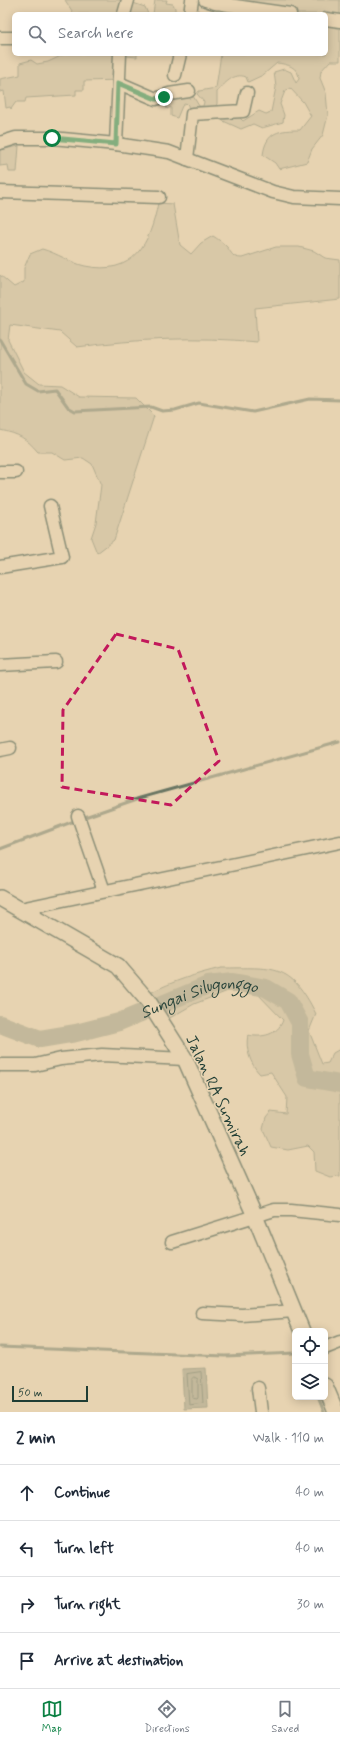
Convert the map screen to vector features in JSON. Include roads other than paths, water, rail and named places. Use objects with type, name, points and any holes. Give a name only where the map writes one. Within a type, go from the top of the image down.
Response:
[{"type":"main road","name":"Jalan RA Sumirah","points":[[0,898],[118,966],[148,1001],[185,1059],[255,1216],[301,1328]]},
{"type":"main road","points":[[328,1393],[336,1412]]},
{"type":"street","points":[[125,12],[128,0]]},
{"type":"street","points":[[190,12],[192,0]]},
{"type":"street","points":[[205,0],[279,12]]},
{"type":"street","points":[[328,19],[340,22]]},
{"type":"street","points":[[0,38],[12,38]]},
{"type":"street","points":[[116,144],[120,56]]},
{"type":"street","points":[[175,75],[180,56]]},
{"type":"street","points":[[118,83],[156,99],[169,94],[189,91]]},
{"type":"street","points":[[187,159],[192,114],[243,111],[247,93]]},
{"type":"street","points":[[0,143],[16,138],[52,138],[116,144],[169,152],[273,192],[294,197],[340,199]]},
{"type":"street","points":[[0,192],[159,197]]},
{"type":"street","points":[[0,472],[16,472]]},
{"type":"street","points":[[0,567],[62,558],[50,506]]},
{"type":"street","points":[[0,665],[56,662]]},
{"type":"street","points":[[78,816],[104,891]]},
{"type":"street","points":[[20,909],[340,842]]},
{"type":"street","points":[[0,1064],[35,1065],[61,1059],[102,1056],[185,1059]]},
{"type":"street","points":[[172,1242],[274,1210],[291,1210],[340,1215]]},
{"type":"street","points":[[202,1313],[242,1315],[294,1311]]},
{"type":"street","points":[[328,1347],[340,1342]]},
{"type":"street","points":[[258,1388],[261,1412]]},
{"type":"water","points":[[206,1368],[208,1408],[184,1409],[182,1369]]},
{"type":"waterway","points":[[0,340],[26,384],[38,391],[55,389],[68,407],[75,411],[151,407],[162,411],[175,410],[199,403],[253,412],[310,399],[340,400]]},
{"type":"waterway","points":[[82,818],[140,798],[340,742]]},
{"type":"waterway","points":[[0,849],[77,820]]},
{"type":"waterway","name":"Sungai Silugonggo","points":[[0,1024],[40,1039],[76,1033],[119,1022],[208,985],[233,982],[266,988],[288,1001],[300,1023],[300,1054],[307,1078],[340,1084]]},
{"type":"waterway","points":[[0,1347],[225,1356],[292,1353]]},
{"type":"waterway","points":[[319,1400],[324,1412]]}]
